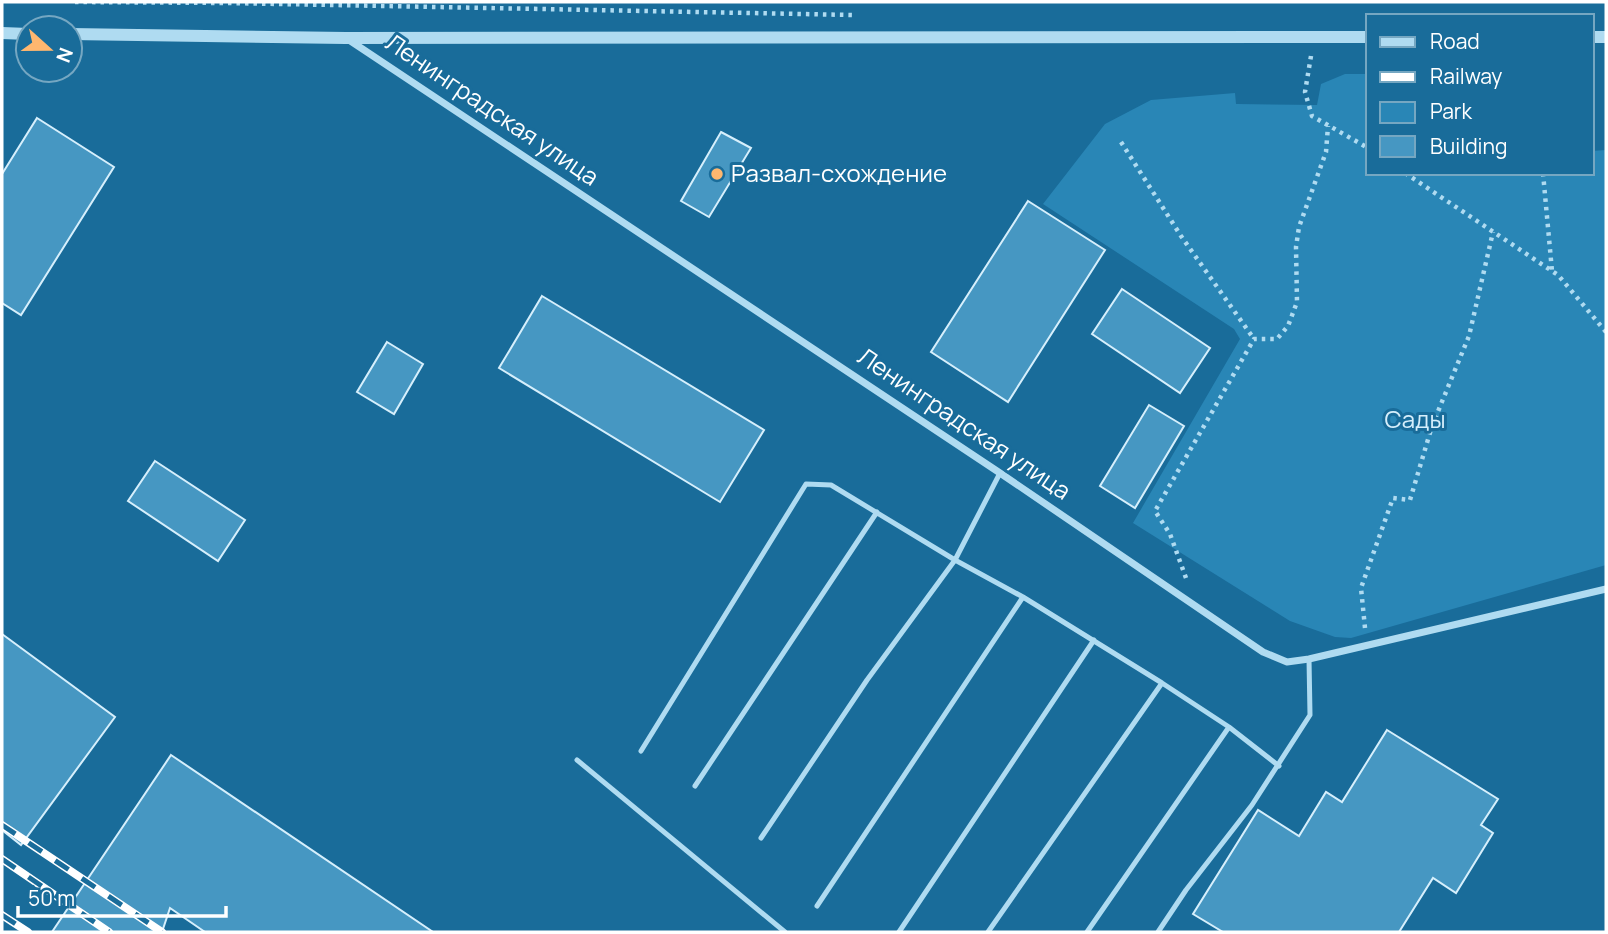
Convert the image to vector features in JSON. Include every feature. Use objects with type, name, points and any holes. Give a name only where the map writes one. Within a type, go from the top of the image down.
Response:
[{"type":"street","name":"Ленинградская улица","points":[[84,34],[345,38],[1366,37]]},
{"type":"street","name":"Ленинградская улица","points":[[345,38],[1000,473],[1263,652],[1287,662],[1309,659],[1606,589]]},
{"type":"lane","points":[[761,838],[867,680],[955,560],[1000,473]]},
{"type":"lane","points":[[641,751],[806,484],[831,485],[955,560],[1023,597],[1162,683],[1229,727],[1279,765]]},
{"type":"lane","points":[[695,786],[877,512]]},
{"type":"lane","points":[[817,906],[1023,597]]},
{"type":"lane","points":[[899,932],[1094,640]]},
{"type":"lane","points":[[1162,931],[1186,890],[1252,805],[1310,715],[1309,659]]},
{"type":"lane","points":[[988,932],[1162,683]]},
{"type":"lane","points":[[1087,932],[1229,727]]},
{"type":"lane","points":[[577,760],[785,932]]},
{"type":"path","points":[[75,2],[862,15]]},
{"type":"path","points":[[1314,37],[1305,92],[1312,116],[1366,147]]},
{"type":"path","points":[[1254,339],[1278,339],[1288,326],[1297,302],[1296,247],[1299,227],[1326,152],[1328,126]]},
{"type":"path","points":[[1121,142],[1181,236],[1254,339]]},
{"type":"path","points":[[1408,175],[1558,275],[1606,332]]},
{"type":"path","points":[[1543,175],[1552,272]]},
{"type":"path","points":[[1367,646],[1361,588],[1394,498],[1410,500],[1432,426],[1469,337],[1493,232]]},
{"type":"path","points":[[1198,608],[1170,534],[1154,511],[1254,339]]},
{"type":"green space","name":"Сады","points":[[1345,74],[1366,74],[1366,175],[1594,175],[1594,151],[1606,150],[1606,565],[1351,638],[1335,637],[1290,621],[1133,523],[1240,339],[1234,329],[1043,204],[1105,124],[1151,100],[1235,93],[1236,104],[1317,105],[1321,84]]},
{"type":"building","points":[[37,118],[114,167],[21,315],[2,303],[2,174]]},
{"type":"building","points":[[721,132],[751,148],[709,217],[681,201]]},
{"type":"building","points":[[1028,201],[1105,250],[1008,402],[931,352]]},
{"type":"building","points":[[1122,289],[1210,348],[1180,393],[1092,334]]},
{"type":"building","points":[[542,296],[764,430],[720,502],[499,368]]},
{"type":"building","points":[[387,342],[423,364],[394,414],[357,392]]},
{"type":"building","points":[[1149,405],[1184,426],[1135,508],[1100,486]]},
{"type":"building","points":[[155,461],[245,520],[218,561],[128,501]]},
{"type":"building","points":[[2,634],[115,717],[21,845],[2,830]]},
{"type":"building","points":[[1387,730],[1498,799],[1481,825],[1493,833],[1456,893],[1433,878],[1399,932],[1223,932],[1193,914],[1258,810],[1299,836],[1326,792],[1342,802]]},
{"type":"building","points":[[171,755],[433,932],[205,932],[170,908],[162,932],[52,932]]},
{"type":"railway","points":[[2,825],[162,932]]},
{"type":"railway","points":[[2,859],[109,932]]},
{"type":"railway","points":[[2,915],[28,932]]},
{"type":"place","name":"Развал-схождение","points":[[717,174]]}]
